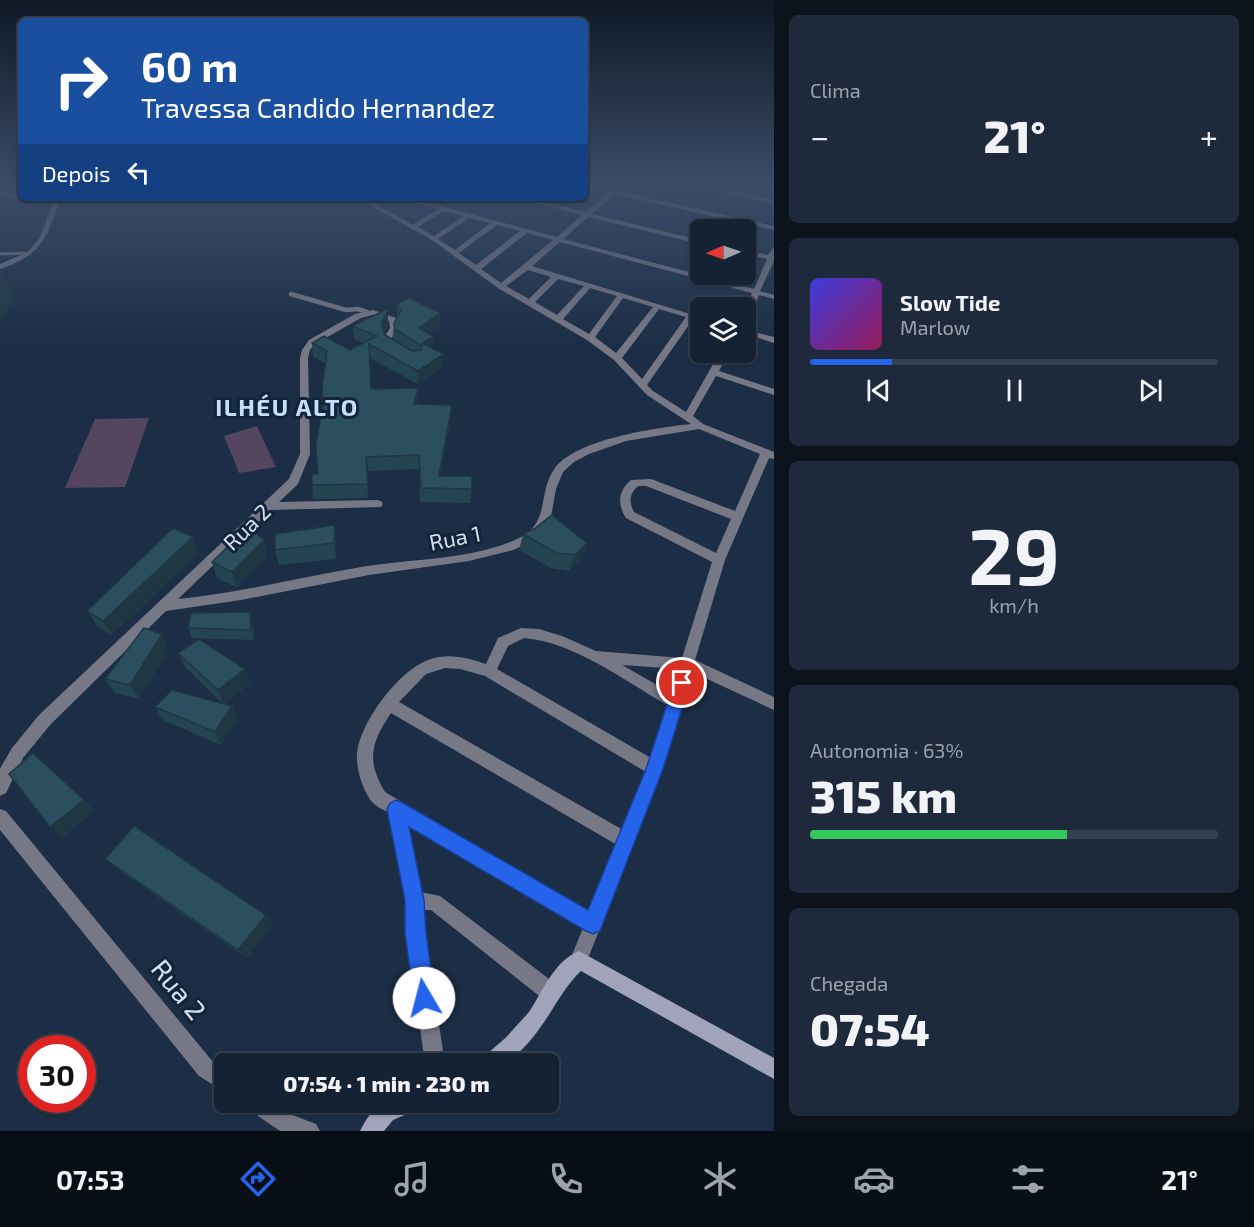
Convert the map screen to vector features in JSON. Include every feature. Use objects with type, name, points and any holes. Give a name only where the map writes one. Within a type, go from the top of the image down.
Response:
[{"type":"main road","points":[[504,1053],[535,1019],[562,976],[579,960],[774,1069]]},
{"type":"main road","points":[[370,1130],[385,1113]]},
{"type":"street","points":[[0,267],[30,253],[43,238]]},
{"type":"street","points":[[454,254],[475,238]]},
{"type":"street","points":[[476,269],[516,238]]},
{"type":"street","points":[[551,238],[774,297]]},
{"type":"street","points":[[501,286],[562,238]]},
{"type":"street","points":[[434,239],[501,286],[590,338],[617,358],[642,386],[665,404],[700,426],[770,454],[719,560],[655,769],[579,960]]},
{"type":"street","points":[[753,297],[774,250]]},
{"type":"street","points":[[756,255],[771,259]]},
{"type":"street","points":[[527,267],[690,316]]},
{"type":"street","points":[[530,303],[556,276]]},
{"type":"street","points":[[558,319],[588,286]]},
{"type":"street","points":[[590,338],[621,296]]},
{"type":"street","points":[[617,358],[657,307]]},
{"type":"street","points":[[367,312],[381,313],[393,320],[394,328],[386,341],[401,353]]},
{"type":"street","name":"Rua 2","points":[[0,788],[13,758],[38,729],[294,481],[305,454],[306,350],[312,342],[367,312]]},
{"type":"street","points":[[642,386],[690,326]]},
{"type":"street","points":[[756,335],[774,340]]},
{"type":"street","points":[[688,417],[718,363]]},
{"type":"street","points":[[713,372],[774,392]]},
{"type":"street","name":"Rua 1","points":[[163,606],[198,603],[370,570],[464,557],[521,542],[532,536],[544,523],[554,480],[566,463],[618,440],[666,429],[700,426]]},
{"type":"street","points":[[719,560],[630,515],[624,500],[630,486],[642,481],[654,484],[738,517]]},
{"type":"street","points":[[269,506],[377,504]]},
{"type":"street","points":[[489,671],[503,642],[525,633],[536,633],[592,656],[675,702]]},
{"type":"street","points":[[592,656],[689,664],[774,704]]},
{"type":"street","points":[[593,924],[379,798],[369,780],[365,764],[365,751],[370,734],[405,684],[424,667],[446,662],[466,664],[489,671],[655,769]]},
{"type":"street","points":[[389,704],[626,841]]},
{"type":"street","points":[[396,809],[414,900],[416,933],[433,1053]]},
{"type":"street","name":"Rua 2","points":[[0,817],[206,1069],[214,1074]]},
{"type":"street","points":[[414,900],[434,902],[550,992]]},
{"type":"street","points":[[271,1113],[284,1122],[309,1131]]},
{"type":"lane","points":[[0,254],[30,253]]},
{"type":"lane","points":[[291,294],[346,310],[358,309],[367,312]]},
{"type":"shaded area","points":[[149,418],[125,487],[65,488],[95,419]]},
{"type":"shaded area","points":[[257,426],[276,467],[239,473],[224,436]]},
{"type":"building","points":[[409,298],[440,313],[419,328],[434,337],[422,343],[444,354],[418,371],[369,344],[371,389],[418,388],[414,404],[452,405],[439,476],[472,476],[472,489],[421,488],[419,455],[366,457],[368,484],[312,485],[312,474],[318,474],[316,446],[321,414],[324,414],[322,388],[327,351],[312,343],[324,336],[350,350],[377,336],[353,326],[387,309],[381,323],[385,335],[412,351],[421,350],[422,346],[395,329],[394,323],[401,311],[397,304]]},
{"type":"building","points":[[552,515],[587,543],[575,555],[556,553],[523,534],[534,529]]},
{"type":"building","points":[[335,525],[334,543],[275,550],[275,534]]},
{"type":"building","points":[[248,527],[264,540],[232,572],[212,562]]},
{"type":"building","points":[[173,528],[193,537],[103,621],[87,611]]},
{"type":"building","points":[[250,612],[251,630],[188,628],[191,613]]},
{"type":"building","points":[[144,628],[162,634],[130,685],[105,679]]},
{"type":"building","points":[[199,639],[245,669],[218,690],[178,653]]},
{"type":"building","points":[[172,690],[232,706],[215,732],[155,707]]},
{"type":"building","points":[[33,753],[84,800],[50,827],[9,774]]},
{"type":"building","points":[[134,826],[266,915],[238,950],[105,859]]},
{"type":"district","name":"ILHÉU ALTO","points":[[287,408]]},
{"type":"route","points":[[424,998],[414,900],[396,809],[593,924],[655,769],[682,683]]}]
